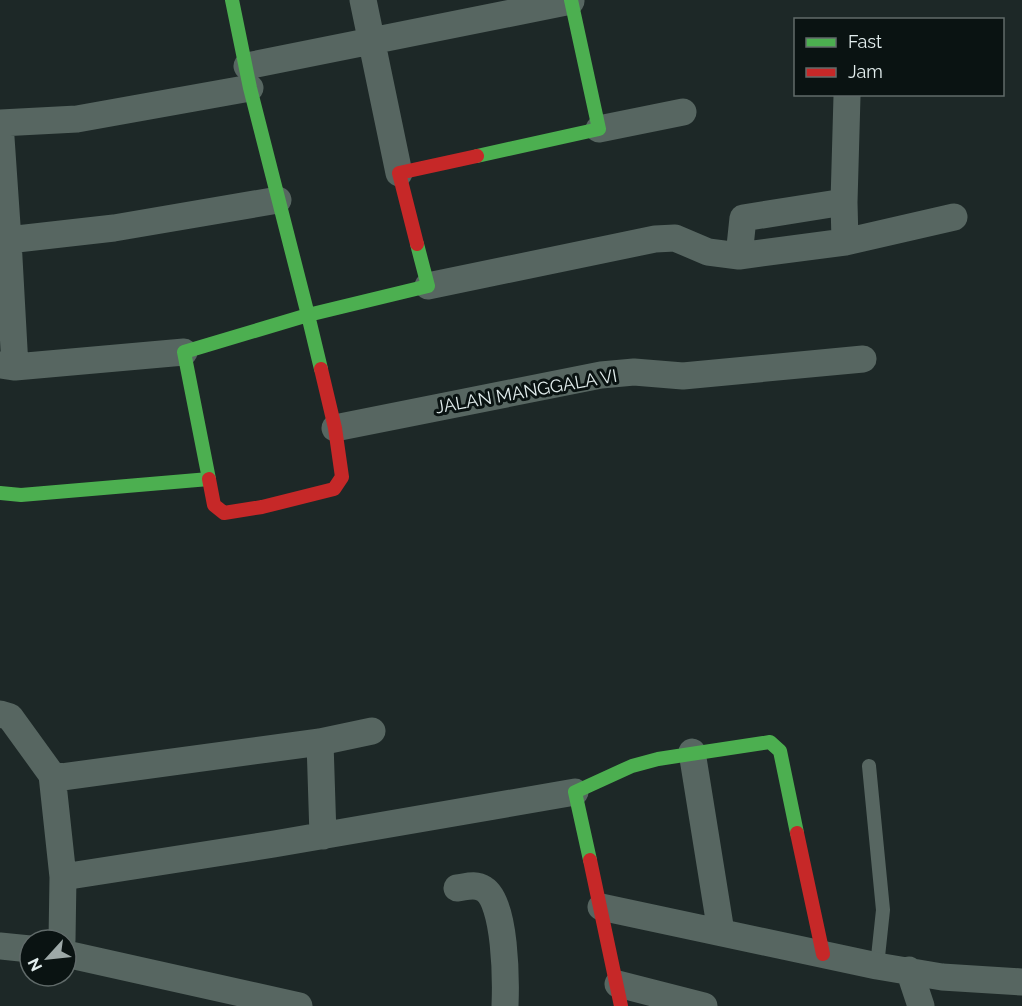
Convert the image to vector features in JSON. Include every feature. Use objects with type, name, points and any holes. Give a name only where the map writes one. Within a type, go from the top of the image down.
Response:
[{"type":"street","points":[[184,352],[214,505],[224,513],[262,507],[334,489],[342,477],[335,428],[248,77],[232,0]]},
{"type":"street","points":[[363,0],[399,173],[428,286]]},
{"type":"street","points":[[599,129],[571,0],[370,42],[248,77],[77,119],[0,123],[8,366],[184,352],[308,315],[428,286],[655,239],[675,238],[708,252],[739,256],[845,242],[954,217]]},
{"type":"street","points":[[845,242],[847,96]]},
{"type":"street","points":[[399,173],[683,112]]},
{"type":"street","points":[[4,239],[114,228],[278,200]]},
{"type":"street","points":[[739,256],[743,218],[844,202]]},
{"type":"street","name":"JALAN MANGGALA VI","points":[[335,428],[601,375],[634,372],[683,376],[862,359]]},
{"type":"street","points":[[0,493],[21,495],[209,479]]},
{"type":"street","points":[[0,714],[10,717],[52,775],[63,877],[62,928]]},
{"type":"street","points":[[52,775],[62,777],[85,775],[320,742],[372,731]]},
{"type":"street","points":[[320,742],[323,836]]},
{"type":"street","points":[[63,877],[323,836],[574,792],[632,766],[692,752],[770,742],[780,751],[823,954]]},
{"type":"street","points":[[692,752],[721,932]]},
{"type":"street","points":[[574,792],[620,995],[704,1006]]},
{"type":"street","points":[[457,888],[474,885],[484,889],[493,901],[504,954],[506,1006]]},
{"type":"street","points":[[601,907],[877,966],[942,977],[1022,982]]},
{"type":"street","points":[[0,946],[18,948]]},
{"type":"street","points":[[78,957],[239,999],[299,1006]]},
{"type":"street","points":[[909,970],[921,1006]]},
{"type":"lane","points":[[869,766],[883,910],[877,966]]},
{"type":"traffic: fast","points":[[232,0],[250,88],[308,315],[428,286],[417,244]]},
{"type":"traffic: fast","points":[[477,156],[599,129],[571,0]]},
{"type":"traffic: fast","points":[[0,493],[21,495],[209,479],[184,352],[308,315],[321,369]]},
{"type":"traffic: fast","points":[[590,860],[575,792],[632,766],[658,759],[770,742],[780,751],[797,833]]},
{"type":"traffic: jam","points":[[417,244],[399,173],[477,156]]},
{"type":"traffic: jam","points":[[209,479],[214,505],[224,513],[262,507],[334,489],[342,477],[335,428],[321,369]]},
{"type":"traffic: jam","points":[[797,833],[823,954]]},
{"type":"traffic: jam","points":[[590,860],[621,1006]]}]
